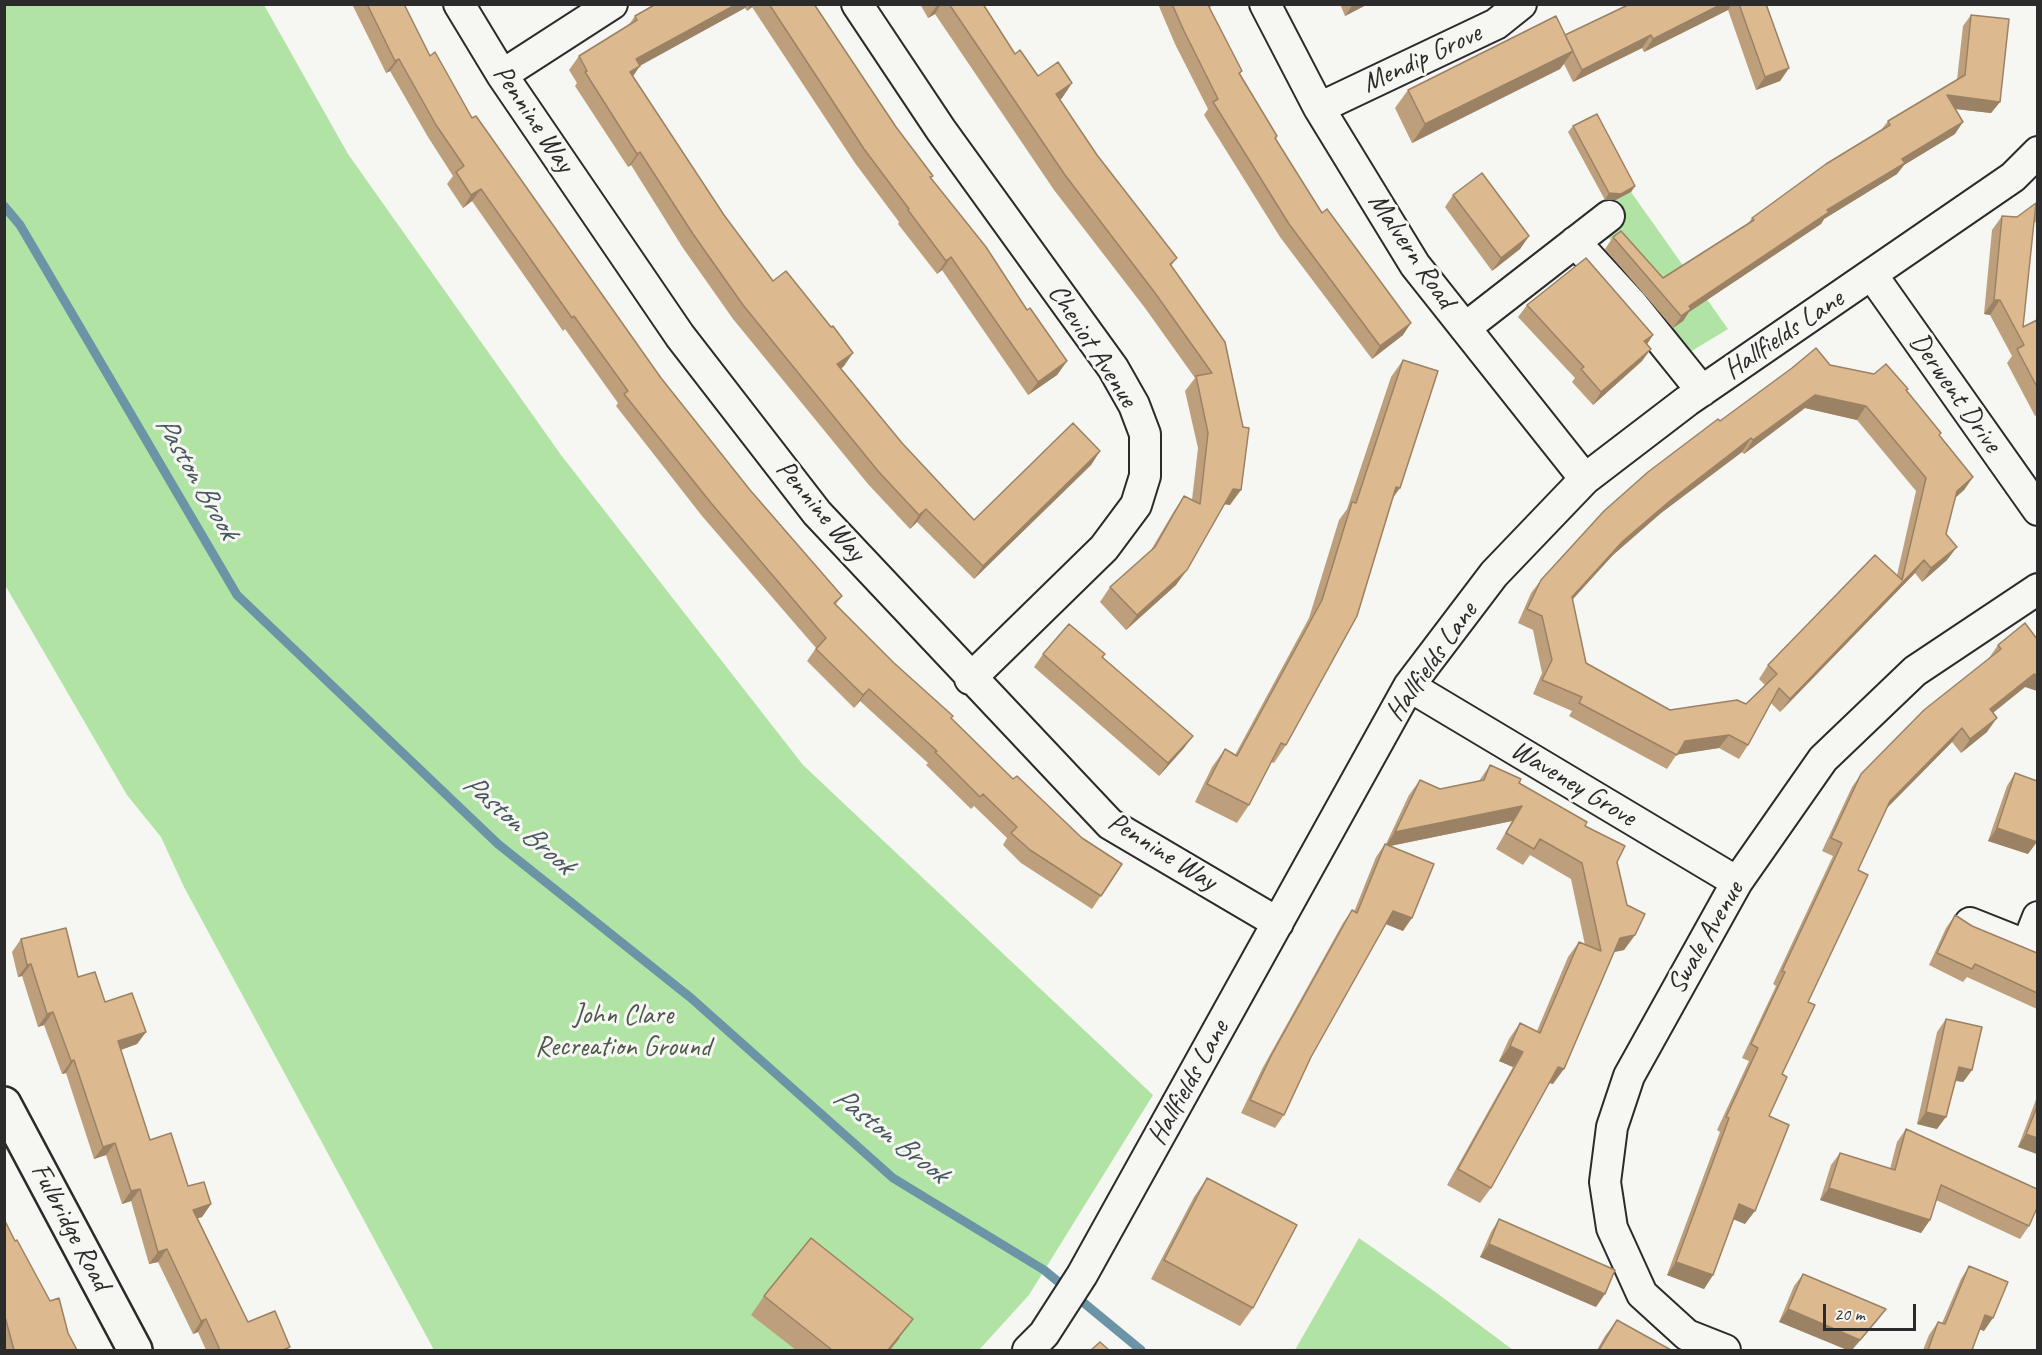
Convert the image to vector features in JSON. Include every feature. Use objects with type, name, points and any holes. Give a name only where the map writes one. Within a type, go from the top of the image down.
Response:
[{"type":"street","name":"Pennine Way","points":[[459,4],[502,75],[702,364],[817,513],[970,679],[1110,824],[1278,923]]},
{"type":"street","points":[[502,75],[612,4]]},
{"type":"street","name":"Cheviot Avenue","points":[[857,4],[941,130],[1113,368],[1134,405],[1145,434],[1145,476],[1136,505],[1104,548],[970,679]]},
{"type":"street","name":"Malvern Road","points":[[1264,4],[1319,108],[1415,265],[1585,479]]},
{"type":"street","name":"Mendip Grove","points":[[1319,108],[1496,24],[1521,4]]},
{"type":"street","name":"Hallfields Lane","points":[[1029,1350],[1044,1334],[1082,1275],[1409,686],[1494,574],[1585,479],[1702,391],[2013,177],[2037,152]]},
{"type":"street","points":[[1465,328],[1609,216]]},
{"type":"street","points":[[1575,242],[1632,304],[1702,391]]},
{"type":"street","name":"Derwent Drive","points":[[1872,275],[2037,510]]},
{"type":"street","name":"Swale Avenue","points":[[1725,1350],[1687,1335],[1642,1294],[1612,1228],[1605,1182],[1612,1127],[1629,1076],[1737,882],[1823,759],[1915,671],[2037,589]]},
{"type":"street","name":"Waveney Grove","points":[[1409,686],[1737,882]]},
{"type":"street","points":[[1970,923],[2032,948],[2037,917]]},
{"type":"street","name":"Fulbridge Road","points":[[4,1104],[135,1350]]},
{"type":"green space","name":"John Clare Recreation Ground","points":[[4,5],[264,5],[348,154],[561,455],[803,765],[1153,1095],[1029,1295],[979,1350],[434,1350],[184,887],[161,837],[127,795],[5,585]]},
{"type":"green space","points":[[1631,192],[1728,329],[1690,352],[1667,332],[1683,320],[1608,237],[1618,228],[1608,205]]},
{"type":"green space","points":[[1359,1238],[1434,1291],[1513,1350],[1295,1350]]},
{"type":"building","points":[[367,4],[404,4],[430,56],[435,52],[472,118],[476,116],[661,378],[750,490],[842,596],[834,603],[894,663],[953,716],[951,718],[1013,779],[1017,776],[1082,838],[1122,864],[1101,896],[1030,850],[1011,833],[1017,827],[983,794],[980,797],[935,752],[937,751],[869,689],[863,695],[816,649],[826,638],[711,503],[624,394],[628,391],[574,316],[572,318],[481,189],[471,195],[456,172],[464,166],[436,125],[399,59],[395,61]]},
{"type":"building","points":[[656,4],[737,4],[636,59],[640,66],[630,72],[724,215],[773,281],[786,271],[831,327],[833,326],[853,353],[837,364],[902,443],[974,520],[1073,423],[1100,451],[983,566],[926,509],[919,515],[878,471],[743,305],[693,234],[640,152],[637,154],[585,72],[587,71],[579,56],[637,20],[635,16]]},
{"type":"building","points":[[769,4],[814,4],[896,127],[933,176],[930,177],[986,247],[1027,310],[1030,308],[1067,361],[1038,382],[951,257],[946,261],[864,149]]},
{"type":"building","points":[[949,4],[983,4],[1015,54],[1020,50],[1038,76],[1058,62],[1072,83],[1056,94],[1097,155],[1177,258],[1170,264],[1225,342],[1243,427],[1249,428],[1241,490],[1233,489],[1187,570],[1137,615],[1110,587],[1155,547],[1184,496],[1200,504],[1208,433],[1196,376],[1212,373],[1155,293],[1065,175]]},
{"type":"building","points":[[1172,4],[1210,4],[1208,5],[1242,71],[1239,73],[1277,136],[1275,138],[1322,213],[1327,209],[1411,323],[1380,346],[1289,224],[1213,102],[1218,99]]},
{"type":"building","points":[[1630,4],[1722,4],[1653,39],[1651,35],[1582,70],[1565,35]]},
{"type":"building","points":[[1739,4],[1766,4],[1789,68],[1765,77]]},
{"type":"building","points":[[1971,15],[2009,19],[2000,102],[1947,95],[1963,122],[1902,159],[1905,163],[1827,210],[1829,212],[1689,306],[1691,309],[1681,316],[1613,237],[1621,231],[1663,278],[1754,220],[1752,218],[1826,164],[1890,125],[1888,121],[1965,75]]},
{"type":"building","points":[[1556,16],[1573,51],[1425,124],[1408,90]]},
{"type":"building","points":[[1597,114],[1635,186],[1621,194],[1609,193],[1573,126]]},
{"type":"building","points":[[1482,173],[1529,236],[1501,258],[1453,195]]},
{"type":"building","points":[[2036,203],[2023,327],[2037,320],[2037,387],[2017,349],[2024,345],[2000,300],[1994,300],[2002,216],[2017,217]]},
{"type":"building","points":[[1586,258],[1653,335],[1644,341],[1651,349],[1601,392],[1581,369],[1584,367],[1527,305]]},
{"type":"building","points":[[1816,348],[1830,365],[1874,374],[1886,364],[1908,389],[1906,390],[1941,433],[1939,435],[1973,477],[1957,491],[1946,534],[1957,547],[1931,568],[1924,560],[1790,699],[1779,688],[1748,745],[1729,735],[1685,741],[1677,755],[1579,703],[1582,697],[1542,680],[1552,660],[1542,616],[1527,609],[1541,580],[1604,511],[1648,472],[1718,419],[1720,421]],"holes":[[[1815,395],[1866,406],[1926,478],[1902,580],[1875,555],[1768,665],[1777,674],[1746,704],[1737,700],[1670,710],[1586,663],[1572,597],[1623,541],[1671,500],[1751,438],[1753,440]]]},
{"type":"building","points":[[1403,360],[1438,371],[1400,488],[1396,487],[1357,616],[1286,745],[1281,743],[1249,805],[1207,784],[1225,749],[1237,756],[1322,600],[1352,502],[1356,503]]},
{"type":"building","points":[[2025,623],[2037,639],[2037,675],[2034,674],[1990,709],[1997,718],[1970,739],[1962,728],[1890,801],[1858,870],[1868,875],[1808,1002],[1815,1005],[1782,1074],[1787,1077],[1769,1116],[1789,1125],[1755,1211],[1739,1204],[1713,1275],[1676,1262],[1729,1118],[1726,1117],[1758,1048],[1751,1044],[1785,972],[1782,971],[1842,843],[1831,838],[1861,774],[1924,710],[2001,649],[1998,645]]},
{"type":"building","points":[[1069,624],[1105,654],[1102,657],[1193,736],[1168,763],[1043,654]]},
{"type":"building","points":[[1490,765],[1521,779],[1519,783],[1587,822],[1585,826],[1625,846],[1617,862],[1627,905],[1645,914],[1635,935],[1620,938],[1564,1069],[1558,1067],[1491,1188],[1458,1169],[1523,1052],[1510,1046],[1520,1023],[1540,1033],[1579,942],[1601,951],[1582,863],[1540,839],[1534,849],[1506,833],[1522,806],[1395,832],[1420,780],[1440,789],[1484,780]]},
{"type":"building","points":[[2015,773],[2037,781],[2037,842],[1997,828]]},
{"type":"building","points":[[1385,844],[1434,864],[1412,918],[1393,911],[1311,1057],[1284,1115],[1250,1100],[1271,1056],[1352,910],[1357,913]]},
{"type":"building","points":[[1955,915],[1972,926],[2037,953],[2037,993],[1975,964],[1972,969],[1937,953]]},
{"type":"building","points":[[66,928],[78,977],[95,972],[105,1002],[132,993],[146,1032],[118,1041],[150,1140],[171,1133],[188,1186],[204,1182],[211,1204],[193,1210],[248,1322],[275,1311],[290,1347],[283,1350],[220,1350],[206,1319],[201,1321],[167,1249],[158,1252],[140,1189],[131,1191],[115,1143],[103,1147],[74,1060],[71,1061],[53,1012],[47,1014],[31,964],[27,965],[21,939]]},
{"type":"building","points":[[1946,1019],[1982,1027],[1972,1070],[1959,1067],[1946,1117],[1926,1112]]},
{"type":"building","points":[[2037,1107],[2037,1138],[2026,1134]]},
{"type":"building","points":[[1906,1129],[2037,1189],[2037,1208],[2029,1226],[1941,1185],[1930,1220],[1829,1188],[1840,1153],[1895,1170]]},
{"type":"building","points":[[1207,1178],[1297,1225],[1253,1308],[1164,1260]]},
{"type":"building","points":[[4,1219],[50,1301],[59,1298],[68,1333],[77,1350],[14,1350],[4,1313]]},
{"type":"building","points":[[1499,1219],[1615,1270],[1605,1294],[1489,1244]]},
{"type":"building","points":[[811,1238],[913,1319],[888,1350],[832,1350],[764,1296]]},
{"type":"building","points":[[1969,1266],[2008,1282],[1993,1318],[1985,1315],[1972,1350],[1928,1350],[1938,1322],[1945,1324]]},
{"type":"building","points":[[1803,1274],[1886,1309],[1860,1340],[1788,1309]]},
{"type":"building","points":[[1617,1320],[1671,1350],[1599,1350]]},
{"type":"building","points":[[1100,1342],[1109,1350],[1091,1350]]},
{"type":"waterway","name":"Paston Brook","points":[[4,206],[20,225],[237,595],[498,844],[691,998],[893,1178],[1044,1270],[1141,1350]]}]
